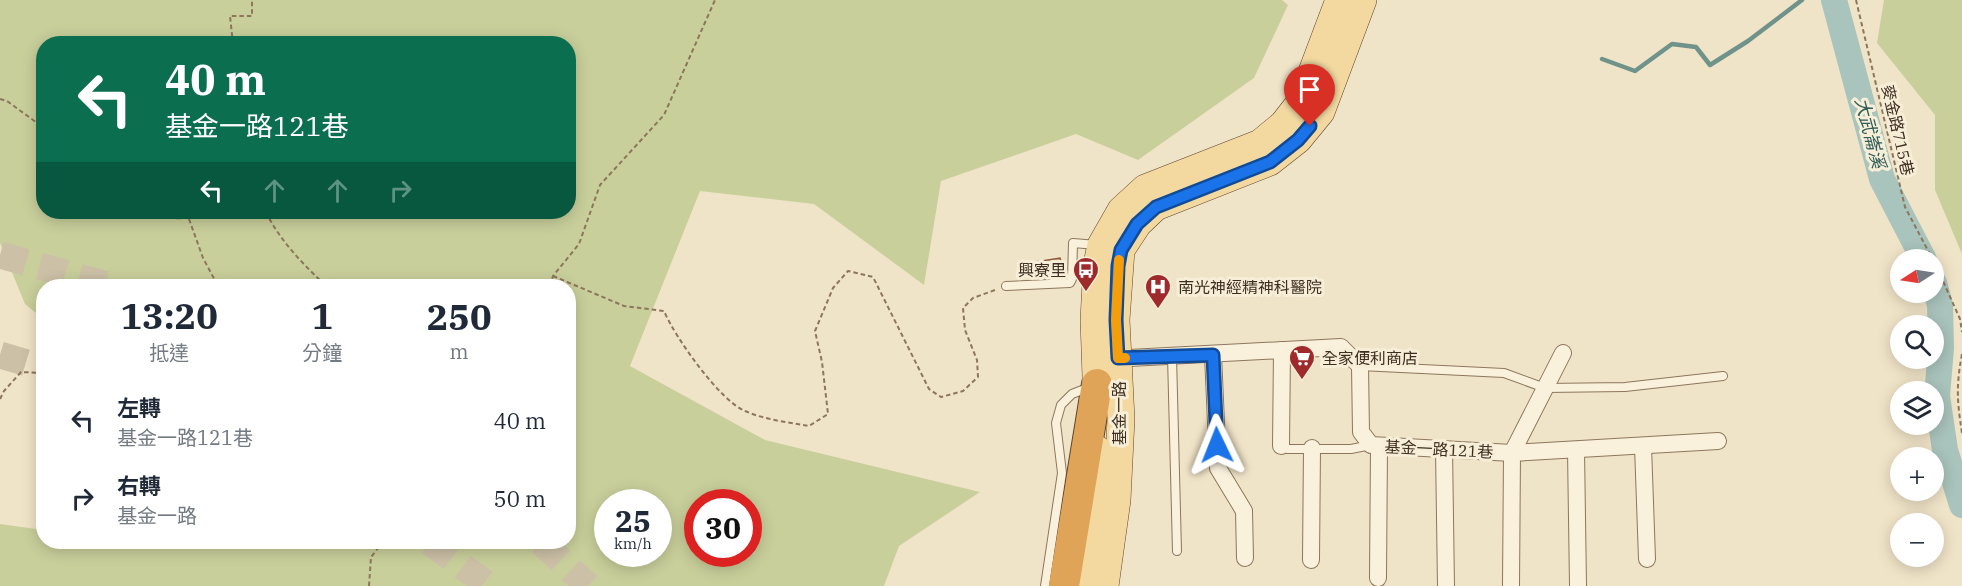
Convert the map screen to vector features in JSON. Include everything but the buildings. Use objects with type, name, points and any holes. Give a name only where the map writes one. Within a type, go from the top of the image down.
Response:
[{"type":"highway","points":[[1064,586],[1108,371]]},
{"type":"main road","name":"基金一路","points":[[1105,586],[1117,500],[1121,419],[1095,320],[1096,275],[1101,245],[1121,210],[1145,188],[1260,143],[1283,124],[1302,100],[1339,0]]},
{"type":"main road","name":"基金一路","points":[[1083,586],[1116,320],[1118,266],[1121,250],[1137,224],[1156,207],[1270,162],[1298,140],[1321,112],[1363,0]]},
{"type":"street","points":[[1108,371],[1172,356],[1341,346],[1360,366]]},
{"type":"street","points":[[1281,446],[1282,350]]},
{"type":"street","points":[[1511,586],[1512,453],[1563,353]]},
{"type":"street","points":[[1213,355],[1218,468],[1244,511],[1245,558]]},
{"type":"street","name":"基金一路121巷","points":[[1360,366],[1361,432],[1375,445],[1512,453],[1718,441]]},
{"type":"street","points":[[1375,445],[1378,578]]},
{"type":"street","points":[[1643,446],[1647,559]]},
{"type":"street","points":[[1311,560],[1312,448]]},
{"type":"street","points":[[1444,449],[1446,586]]},
{"type":"street","points":[[1576,450],[1578,586]]},
{"type":"lane","points":[[1006,286],[1070,283],[1073,243],[1101,245]]},
{"type":"lane","points":[[1172,356],[1177,551]]},
{"type":"lane","points":[[1360,366],[1504,374],[1545,388],[1625,387],[1723,376]]},
{"type":"lane","points":[[1045,586],[1062,473],[1056,423],[1061,405],[1072,394],[1108,371]]},
{"type":"lane","points":[[1281,446],[1287,449],[1352,449],[1375,445]]},
{"type":"path","points":[[232,36],[230,16],[252,16],[252,0]]},
{"type":"path","points":[[552,279],[579,244],[600,185],[664,115],[715,0]]},
{"type":"path","name":"麥金路715巷","points":[[1856,0],[1905,207],[1927,249]]},
{"type":"path","points":[[0,99],[36,122]]},
{"type":"path","points":[[189,219],[202,258],[214,279]]},
{"type":"path","points":[[270,219],[276,231],[300,261],[319,279]]},
{"type":"path","points":[[576,286],[624,306],[664,311],[670,325],[720,392],[744,411],[809,426],[828,414],[822,362],[815,331],[833,288],[848,271],[873,278],[929,389],[941,397],[963,391],[978,377],[977,360],[965,330],[963,308],[973,298],[1006,286]]},
{"type":"path","points":[[553,276],[560,279]]},
{"type":"path","name":"麥金路715巷","points":[[1944,284],[1960,319],[1962,332]]},
{"type":"path","points":[[1962,354],[1956,399],[1962,433]]},
{"type":"path","points":[[0,399],[21,372],[36,373]]},
{"type":"path","points":[[369,586],[371,557],[377,549]]},
{"type":"green space","points":[[0,0],[1282,0],[1288,5],[1254,78],[1138,160],[1076,134],[941,181],[924,285],[814,204],[700,191],[630,366],[765,440],[980,492],[899,546],[884,586],[0,586],[0,524],[36,529],[36,549],[576,549],[576,279],[36,279],[36,313],[25,304],[0,243]]},
{"type":"green space","points":[[1884,0],[1962,0],[1962,254],[1935,190],[1935,115],[1877,43]]},
{"type":"waterway","points":[[1602,59],[1635,71],[1672,44],[1696,47],[1710,65],[1748,41],[1802,0]]},
{"type":"waterway","name":"大武崙溪","points":[[1834,0],[1882,179],[1918,249]]},
{"type":"waterway","name":"大武崙溪","points":[[1939,303],[1941,348],[1937,396],[1945,450],[1962,505]]},
{"type":"tunnel","points":[[0,255],[86,279]]},
{"type":"tunnel","points":[[0,355],[36,366]]},
{"type":"tunnel","points":[[439,549],[489,586]]},
{"type":"tunnel","points":[[548,549],[588,586]]},
{"type":"slow traffic","points":[[1119,260],[1116,320],[1118,358],[1125,358]]},
{"type":"place","name":"興寮里","points":[[1086,293]]},
{"type":"place","name":"南光神經精神科醫院","points":[[1158,310]]},
{"type":"place","name":"全家便利商店","points":[[1302,381]]},
{"type":"route","points":[[1217,445],[1213,355],[1118,358],[1116,320],[1118,266],[1121,250],[1137,224],[1156,207],[1270,162],[1298,140],[1310,126]]}]
